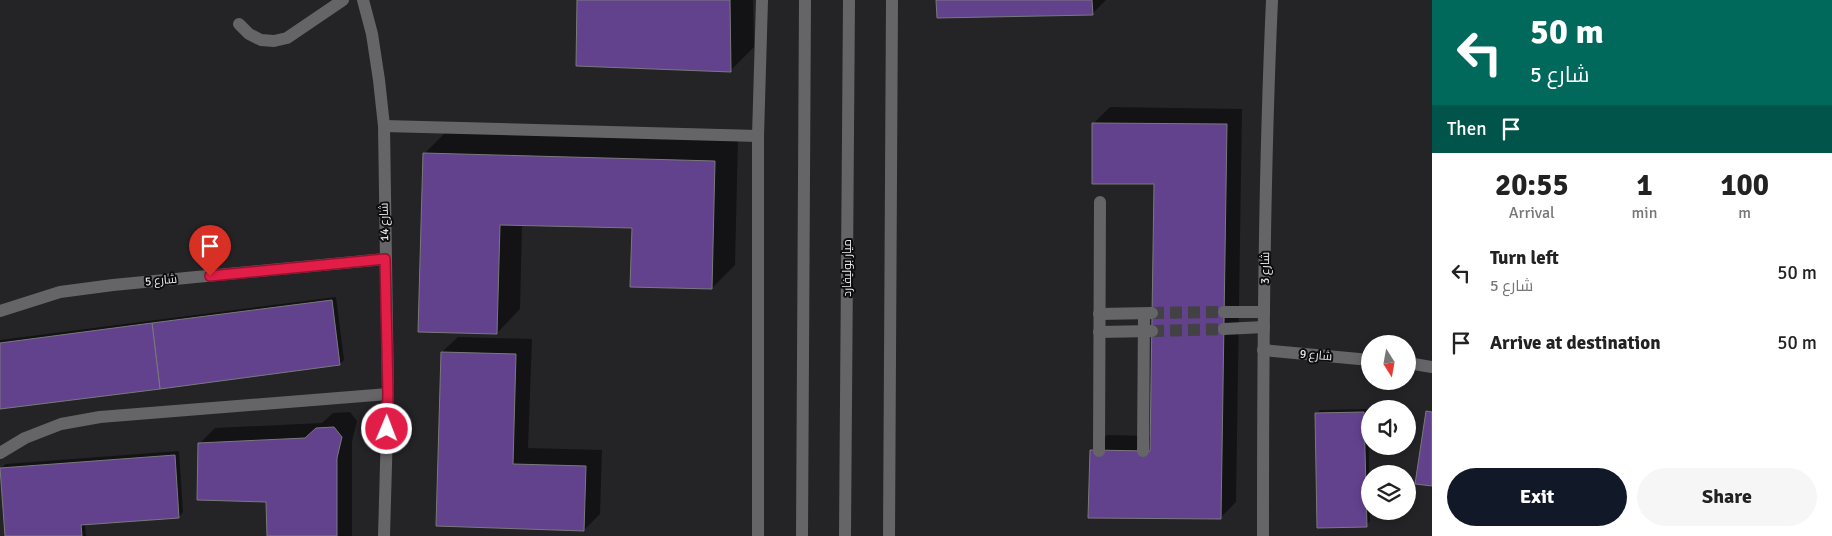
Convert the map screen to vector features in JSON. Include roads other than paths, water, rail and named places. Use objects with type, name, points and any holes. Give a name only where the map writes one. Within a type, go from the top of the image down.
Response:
[{"type":"street","points":[[240,24],[249,34],[261,40],[274,41],[287,38],[343,0]]},
{"type":"street","name":"شارع 14","points":[[363,0],[372,34],[384,126],[388,394],[384,536]]},
{"type":"street","points":[[758,536],[758,136],[762,0]]},
{"type":"street","points":[[802,536],[805,0]]},
{"type":"street","name":"ميار بوليفارد","points":[[845,536],[849,0]]},
{"type":"street","points":[[889,536],[892,0]]},
{"type":"street","name":"شارع 3","points":[[1263,536],[1263,350],[1272,0]]},
{"type":"street","points":[[384,126],[758,136]]},
{"type":"street","points":[[1099,451],[1100,202]]},
{"type":"street","name":"شارع 5","points":[[0,311],[69,290],[113,284],[385,259]]},
{"type":"street","points":[[1224,312],[1264,312]]},
{"type":"street","points":[[1099,314],[1148,314],[1143,451]]},
{"type":"street","points":[[1224,329],[1264,327]]},
{"type":"street","points":[[1099,332],[1148,331]]},
{"type":"street","name":"شارع 9","points":[[1263,350],[1361,359]]},
{"type":"street","points":[[1416,364],[1432,367]]},
{"type":"street","points":[[0,453],[25,438],[62,424],[100,417],[388,394]]},
{"type":"tunnel","points":[[1152,313],[1224,312]]},
{"type":"tunnel","points":[[1152,331],[1224,329]]}]
